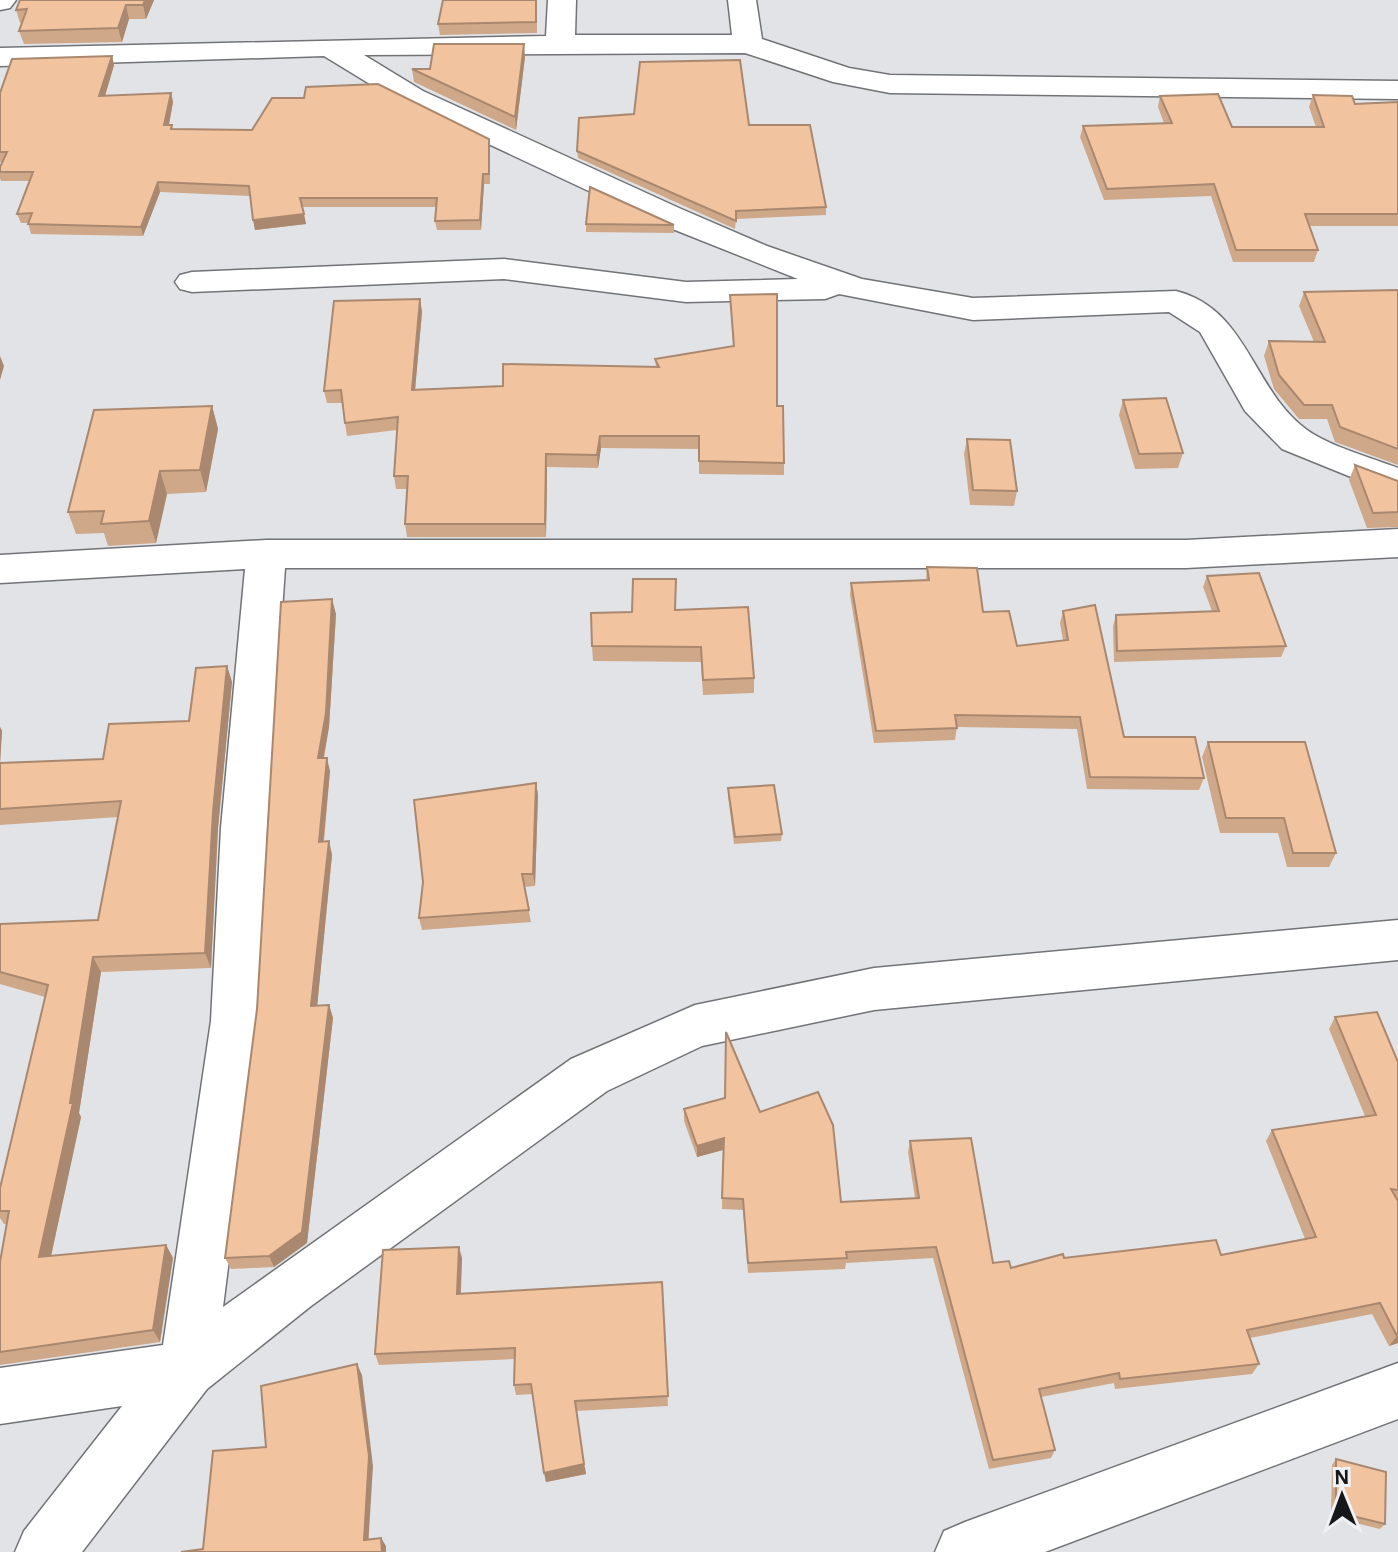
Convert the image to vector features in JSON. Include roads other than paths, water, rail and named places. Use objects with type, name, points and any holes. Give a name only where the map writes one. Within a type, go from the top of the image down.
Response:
[{"type":"street","points":[[560,45],[562,0]]},
{"type":"street","points":[[742,0],[748,44]]},
{"type":"street","points":[[0,57],[330,47],[748,44],[844,76],[890,84],[1398,90]]},
{"type":"street","points":[[330,47],[412,97],[667,215],[755,253],[855,288],[973,309],[1176,301],[1214,325],[1258,403],[1295,440],[1398,483]]},
{"type":"street","points":[[192,282],[504,269],[686,292],[855,288]]},
{"type":"street","points":[[0,569],[266,554],[1186,554],[1398,543]]},
{"type":"street","points":[[187,1369],[235,1021],[244,828],[266,554]]},
{"type":"street","points":[[45,1552],[187,1369],[292,1288],[589,1075],[695,1026],[874,989],[1398,940]]},
{"type":"street","points":[[0,1396],[187,1369]]},
{"type":"street","points":[[965,1552],[1398,1391]]}]
